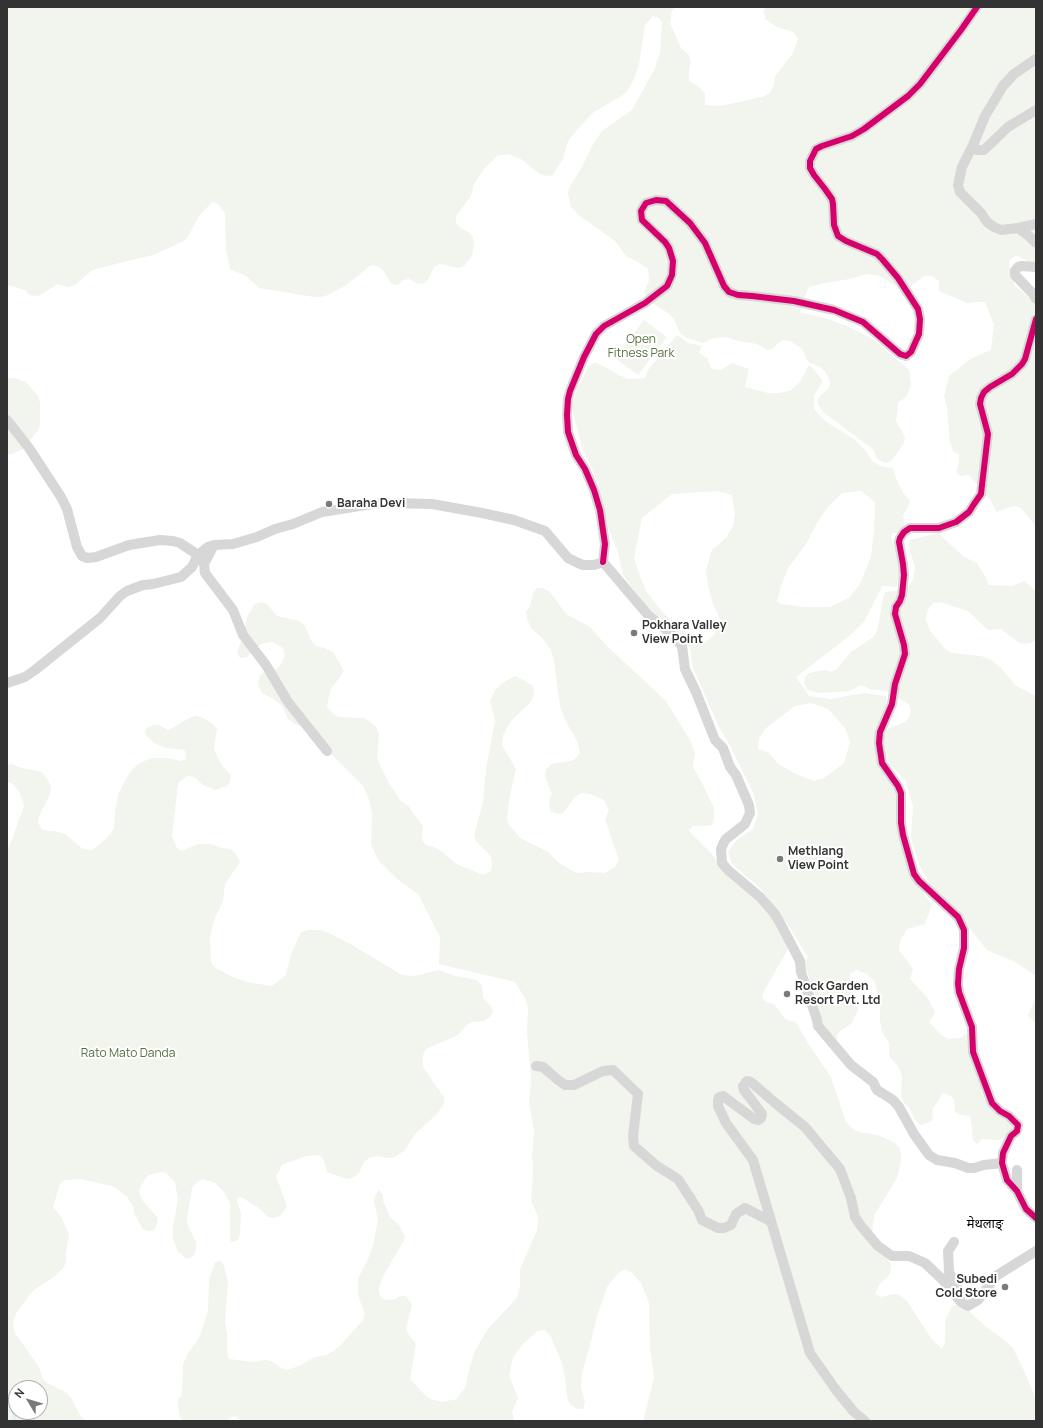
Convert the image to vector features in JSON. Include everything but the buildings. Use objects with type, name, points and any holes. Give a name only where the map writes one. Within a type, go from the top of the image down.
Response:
[{"type":"street","points":[[977,7],[920,84],[908,96],[864,129],[852,136],[816,149],[810,161],[810,168],[814,175],[832,199],[834,225],[838,236],[877,254],[898,278],[918,309],[920,319],[919,334],[911,352],[906,356],[900,354],[864,322],[834,310],[794,301],[773,300],[752,296],[738,296],[729,292],[724,286],[705,243],[690,223],[666,201],[656,200],[646,203],[643,207],[641,211],[642,220],[665,242],[669,248],[673,261],[672,275],[667,286],[645,303],[604,326],[596,334],[584,357],[570,391],[567,415],[568,432],[576,455],[585,469],[594,490],[600,510],[605,544],[604,562],[648,615],[671,634],[682,646],[685,669],[715,740],[723,748],[730,767],[736,775],[749,805],[750,813],[745,824],[724,842],[721,849],[722,863],[728,870],[760,897],[779,921],[800,961],[801,972],[818,1026],[851,1065],[873,1082],[877,1090],[893,1100],[899,1106],[914,1134],[929,1155],[937,1160],[968,1168],[1002,1163]]},
{"type":"street","points":[[1036,59],[1014,74],[1003,86],[985,116],[962,168],[958,186],[960,192],[987,222],[994,227],[1001,230],[1036,224]]},
{"type":"street","points":[[973,145],[977,150],[984,150],[1008,127],[1036,110]]},
{"type":"street","points":[[1018,228],[1036,243]]},
{"type":"street","points":[[1036,267],[1021,266],[1015,271],[1015,275],[1036,299]]},
{"type":"street","points":[[1036,319],[1022,364],[1012,374],[990,387],[984,392],[981,398],[980,404],[988,434],[982,485],[980,494],[974,504],[969,512],[956,522],[939,528],[910,528],[904,532],[900,538],[899,542],[904,575],[902,595],[896,606],[895,614],[904,645],[905,654],[895,684],[892,704],[880,732],[879,743],[882,763],[898,786],[901,793],[903,835],[914,874],[919,882],[958,917],[964,930],[964,948],[959,969],[958,984],[959,992],[972,1027],[973,1052],[992,1104],[1009,1116],[1018,1126],[1017,1131],[1012,1136],[1003,1153],[1002,1163],[1007,1180],[1017,1191],[1026,1209],[1036,1218]]},
{"type":"street","points":[[7,420],[30,448],[58,491],[67,509],[77,547],[82,556],[87,558],[96,557],[129,545],[160,540],[180,543],[198,555]]},
{"type":"street","points":[[7,683],[25,677],[35,670],[100,618],[120,596],[127,591],[143,585],[181,577],[192,567],[198,555],[208,547],[214,545],[232,544],[257,537],[322,512],[372,504],[423,504],[482,513],[514,520],[545,531],[568,558],[578,563],[583,565],[594,565],[604,562]]},
{"type":"street","points":[[214,545],[204,564],[205,573],[233,610],[243,635],[266,665],[288,702],[327,751]]},
{"type":"street","points":[[536,1066],[544,1067],[565,1085],[574,1085],[603,1071],[613,1070],[638,1094],[633,1136],[634,1146],[657,1166],[678,1179],[698,1210],[702,1220],[718,1228],[724,1228],[730,1225],[736,1214],[745,1208],[770,1221]]},
{"type":"street","points":[[865,1421],[854,1412],[836,1390],[810,1353],[791,1285],[752,1160],[726,1123],[718,1106],[720,1097],[723,1096],[754,1119],[758,1120],[761,1118],[762,1114],[744,1090],[743,1086],[747,1080],[805,1127],[840,1169],[851,1198],[855,1217],[860,1226],[878,1246],[892,1256],[909,1256],[925,1263],[942,1279],[960,1302],[968,1306],[978,1300],[996,1276],[1036,1251]]},
{"type":"street","points":[[1017,1170],[1017,1191]]},
{"type":"street","points":[[954,1242],[948,1251],[949,1272],[960,1292],[960,1302]]},
{"type":"green space","points":[[7,7],[676,7],[672,10],[670,23],[681,48],[689,55],[691,62],[689,69],[689,81],[699,87],[705,94],[705,105],[720,106],[762,97],[770,93],[774,85],[775,76],[793,53],[798,39],[793,32],[777,27],[765,19],[764,11],[766,7],[1036,7],[1036,262],[1033,264],[1016,255],[1009,261],[1010,271],[1015,286],[1035,303],[1036,546],[1035,525],[1021,508],[1014,506],[996,512],[991,501],[969,475],[960,476],[956,472],[959,462],[959,455],[953,451],[950,442],[947,407],[944,396],[949,376],[972,358],[991,350],[994,325],[985,302],[967,303],[939,291],[939,281],[932,276],[924,276],[908,288],[896,286],[879,276],[867,274],[809,287],[803,300],[800,312],[828,319],[849,327],[873,339],[909,370],[911,384],[907,396],[898,403],[896,421],[905,437],[904,443],[892,460],[886,463],[880,461],[876,457],[874,451],[870,447],[823,412],[817,402],[820,396],[829,388],[830,382],[825,371],[810,363],[806,359],[801,348],[790,341],[783,340],[774,348],[768,350],[757,344],[738,341],[726,337],[714,338],[703,343],[685,337],[680,333],[674,319],[647,298],[644,292],[649,281],[648,269],[626,256],[615,241],[580,216],[571,207],[568,194],[569,188],[582,167],[592,146],[602,131],[632,110],[654,70],[660,53],[662,23],[659,18],[653,16],[645,25],[639,64],[634,79],[628,90],[623,95],[594,112],[581,125],[568,141],[563,159],[553,175],[541,175],[521,159],[509,154],[497,156],[484,169],[474,184],[471,196],[456,216],[456,222],[459,227],[470,233],[474,244],[472,256],[464,266],[459,268],[440,264],[434,267],[425,283],[418,284],[409,279],[403,280],[398,285],[392,284],[382,269],[371,265],[345,286],[321,297],[259,288],[246,276],[230,269],[226,250],[225,213],[218,204],[212,202],[199,216],[187,238],[182,242],[153,255],[95,269],[75,285],[68,287],[57,284],[41,295],[35,296],[29,295],[25,290],[7,285]]},
{"type":"green space","name":"Open Fitness Park","points":[[644,320],[667,337],[638,375],[615,358]]},
{"type":"green space","points":[[677,335],[688,343],[702,346],[699,353],[708,358],[712,369],[721,370],[732,363],[749,369],[745,387],[768,393],[780,393],[791,390],[799,383],[810,365],[823,381],[814,395],[814,409],[825,421],[854,439],[865,450],[873,462],[883,467],[893,468],[903,493],[910,500],[903,516],[905,526],[898,533],[893,533],[891,537],[898,553],[900,581],[896,587],[882,586],[864,622],[847,638],[796,677],[809,696],[831,699],[864,693],[886,696],[887,709],[876,729],[874,744],[876,752],[894,784],[897,797],[896,823],[904,855],[924,894],[932,905],[925,924],[907,929],[900,941],[899,950],[913,969],[910,979],[927,997],[935,1013],[929,1022],[941,1035],[948,1039],[960,1038],[966,1034],[969,1036],[968,1045],[983,1096],[993,1112],[1012,1124],[1016,1133],[1000,1140],[982,1139],[977,1144],[973,1140],[970,1116],[960,1115],[955,1112],[954,1099],[943,1093],[933,1108],[932,1121],[921,1125],[915,1120],[910,1109],[904,1103],[901,1095],[902,1076],[898,1066],[889,1056],[889,1043],[882,1032],[880,1006],[875,982],[867,974],[857,970],[850,973],[850,980],[856,997],[858,1010],[852,1023],[838,1033],[836,1042],[823,1026],[809,989],[809,976],[804,964],[808,957],[786,922],[761,889],[732,864],[728,852],[736,841],[753,829],[758,814],[754,794],[719,727],[693,668],[690,647],[681,636],[650,612],[623,575],[618,552],[608,528],[595,476],[582,447],[573,413],[573,403],[576,391],[589,366],[595,362],[627,379],[645,378],[648,370]],"holes":[[[718,491],[732,495],[735,514],[733,526],[726,538],[712,550],[706,570],[708,586],[713,604],[721,621],[714,635],[705,642],[690,635],[665,615],[646,591],[634,558],[642,518],[672,494]],[[861,491],[875,502],[871,556],[860,584],[849,598],[830,607],[804,607],[780,604],[777,601],[788,568],[806,544],[827,508],[842,493]],[[811,703],[828,709],[845,728],[850,742],[844,763],[824,778],[814,781],[794,773],[778,764],[769,753],[758,749],[759,738],[766,728],[795,706]]]},
{"type":"green space","points":[[7,378],[14,378],[26,382],[38,396],[40,403],[39,429],[23,449],[12,454],[7,454]]},
{"type":"green space","points":[[938,533],[964,557],[977,563],[986,578],[988,585],[1013,586],[1024,581],[1036,591],[1036,640],[1031,643],[1019,643],[1001,629],[988,630],[968,611],[940,602],[933,603],[929,608],[926,620],[931,632],[945,649],[951,653],[981,656],[993,661],[1015,685],[1036,696],[1036,976],[1013,961],[987,950],[956,911],[931,886],[919,864],[911,838],[913,807],[906,781],[890,765],[881,744],[882,736],[888,729],[905,722],[909,717],[911,711],[909,704],[898,698],[893,693],[872,690],[861,685],[849,691],[819,693],[808,690],[804,683],[805,677],[809,673],[825,670],[831,672],[836,670],[851,652],[872,638],[878,627],[885,592],[906,590],[913,580],[915,568],[909,546],[910,540]]},
{"type":"green space","points":[[537,588],[543,588],[550,592],[568,615],[590,627],[606,645],[665,700],[690,740],[695,753],[693,767],[714,808],[714,819],[712,825],[693,826],[689,831],[710,852],[722,868],[759,900],[774,919],[788,942],[787,951],[764,991],[762,998],[766,1002],[774,1004],[786,1020],[796,1022],[809,1045],[831,1077],[846,1122],[854,1130],[880,1136],[895,1143],[899,1147],[901,1161],[897,1178],[875,1214],[873,1223],[872,1234],[874,1242],[891,1264],[890,1274],[879,1285],[875,1294],[882,1297],[898,1294],[907,1301],[931,1338],[942,1349],[945,1342],[945,1321],[952,1306],[958,1305],[968,1310],[985,1326],[1013,1348],[1036,1399],[1036,1421],[643,1421],[654,1377],[650,1348],[649,1303],[641,1283],[632,1273],[625,1269],[618,1273],[607,1287],[599,1310],[582,1374],[581,1387],[585,1402],[583,1409],[577,1409],[570,1405],[567,1397],[562,1364],[551,1337],[545,1330],[538,1331],[525,1342],[513,1357],[509,1376],[518,1398],[512,1412],[514,1421],[242,1421],[234,1416],[226,1421],[183,1421],[180,1417],[178,1399],[182,1395],[183,1364],[188,1353],[199,1338],[208,1311],[209,1280],[215,1262],[221,1261],[224,1266],[228,1283],[225,1321],[227,1352],[229,1359],[253,1362],[265,1360],[271,1361],[287,1370],[299,1366],[315,1357],[327,1355],[340,1346],[363,1320],[365,1314],[358,1295],[358,1279],[373,1245],[378,1220],[374,1202],[375,1195],[379,1190],[383,1195],[383,1201],[390,1217],[399,1225],[405,1236],[383,1276],[379,1288],[379,1294],[383,1299],[389,1300],[400,1296],[406,1296],[412,1305],[406,1329],[416,1344],[410,1379],[426,1396],[442,1402],[457,1399],[466,1386],[474,1353],[480,1342],[488,1329],[517,1298],[520,1285],[520,1269],[537,1230],[538,1216],[531,1201],[534,1131],[529,1101],[531,1078],[527,1033],[528,1008],[525,998],[515,982],[439,964],[440,937],[418,894],[397,879],[379,861],[371,845],[372,814],[370,802],[363,786],[321,744],[311,730],[295,724],[288,719],[282,706],[272,698],[263,694],[259,688],[258,682],[260,676],[265,671],[277,669],[281,664],[285,656],[283,648],[272,642],[264,643],[256,647],[247,657],[240,658],[237,652],[243,636],[247,617],[255,604],[261,602],[267,604],[277,616],[299,621],[305,626],[312,642],[316,646],[333,652],[344,671],[330,690],[327,707],[338,717],[363,718],[370,721],[376,727],[379,734],[377,757],[379,763],[390,785],[401,801],[408,806],[423,826],[422,840],[426,845],[443,852],[456,864],[483,875],[491,871],[491,857],[476,841],[474,835],[483,802],[486,769],[495,721],[490,701],[495,690],[502,683],[515,676],[527,682],[533,686],[534,695],[530,703],[512,720],[503,735],[502,745],[516,769],[509,800],[507,819],[509,825],[520,838],[547,851],[559,863],[574,872],[605,873],[615,867],[619,860],[605,819],[609,810],[604,800],[590,794],[581,793],[575,797],[563,813],[556,814],[550,811],[549,801],[552,794],[545,776],[546,769],[552,764],[574,760],[580,753],[578,743],[565,720],[560,706],[554,661],[551,650],[544,640],[531,628],[527,619],[526,612],[530,606],[533,593]]},
{"type":"green space","name":"Rato Mato Danda","points":[[197,716],[213,724],[217,729],[214,748],[216,754],[222,765],[231,775],[227,786],[215,790],[203,785],[194,777],[188,776],[178,784],[172,836],[177,848],[182,851],[198,844],[211,844],[222,848],[231,849],[240,862],[225,884],[223,901],[215,918],[210,937],[211,962],[214,967],[247,982],[272,986],[286,975],[291,954],[301,932],[308,930],[320,930],[352,945],[402,975],[415,976],[438,970],[455,976],[478,981],[482,986],[483,998],[491,1006],[493,1012],[490,1017],[484,1021],[472,1022],[467,1025],[458,1035],[426,1049],[423,1055],[423,1067],[444,1097],[444,1103],[437,1114],[415,1134],[405,1150],[395,1157],[389,1158],[376,1156],[369,1158],[364,1162],[359,1173],[354,1177],[347,1179],[327,1172],[324,1161],[320,1155],[307,1156],[283,1164],[276,1176],[287,1206],[280,1216],[274,1218],[268,1217],[259,1208],[239,1197],[237,1200],[241,1214],[240,1234],[238,1240],[231,1242],[230,1203],[224,1192],[215,1183],[202,1179],[192,1188],[187,1219],[188,1226],[196,1242],[196,1251],[193,1256],[187,1259],[178,1252],[173,1240],[173,1227],[178,1200],[175,1182],[166,1173],[161,1172],[149,1175],[139,1190],[143,1201],[158,1218],[154,1230],[148,1231],[142,1228],[134,1213],[133,1206],[127,1197],[112,1186],[81,1179],[65,1180],[60,1184],[53,1207],[61,1217],[69,1234],[64,1267],[55,1276],[34,1290],[16,1313],[13,1323],[15,1333],[39,1367],[44,1380],[8,1380],[8,1420],[48,1420],[48,1383],[66,1392],[70,1396],[80,1415],[86,1421],[7,1421],[7,850],[24,806],[20,793],[12,783],[7,782],[7,765],[12,764],[18,767],[42,772],[49,782],[51,788],[50,794],[39,816],[38,823],[42,829],[65,834],[83,849],[92,850],[106,839],[114,829],[118,795],[127,777],[138,764],[151,758],[168,758],[180,761],[186,759],[185,750],[166,748],[154,743],[145,734],[146,728],[153,725],[158,725],[169,730],[191,717]]},
{"type":"green space","points":[[1036,996],[1036,1023],[1028,1016]]},
{"type":"cycle path","points":[[603,562],[605,544],[600,510],[594,490],[585,469],[576,455],[568,432],[568,399],[584,357],[596,334],[604,326],[645,303],[667,286],[672,275],[673,261],[669,248],[665,242],[642,220],[641,211],[646,203],[656,200],[666,201],[690,223],[705,243],[724,286],[729,292],[738,295],[794,301],[834,310],[863,322],[900,354],[906,356],[911,352],[919,334],[920,319],[918,309],[898,278],[877,254],[838,236],[834,225],[832,199],[814,175],[810,168],[810,161],[816,149],[852,136],[864,129],[908,96],[920,84],[977,7]]},
{"type":"cycle path","points":[[1036,319],[1025,359],[1022,364],[1012,374],[990,387],[984,392],[981,398],[980,404],[988,434],[981,494],[969,512],[956,522],[939,528],[910,528],[904,532],[900,538],[899,542],[904,575],[902,595],[896,607],[895,614],[904,645],[905,654],[895,684],[892,704],[880,732],[879,743],[882,763],[898,786],[901,793],[901,823],[914,874],[919,881],[958,917],[964,930],[964,948],[959,969],[958,984],[959,992],[972,1027],[973,1052],[992,1103],[1018,1125],[1017,1131],[1011,1136],[1003,1153],[1002,1163],[1007,1180],[1017,1191],[1026,1209],[1036,1218]]},
{"type":"place","name":"Baraha Devi","points":[[329,504]]},
{"type":"place","name":"Pokhara Valley View Point","points":[[634,633]]},
{"type":"place","name":"Methlang View Point","points":[[780,859]]},
{"type":"place","name":"Rock Garden Resort Pvt. Ltd","points":[[787,994]]},
{"type":"place","name":"Subedi Cold Store","points":[[1005,1287]]},
{"type":"district","name":"मेथलाङ्","points":[[985,1224]]}]
